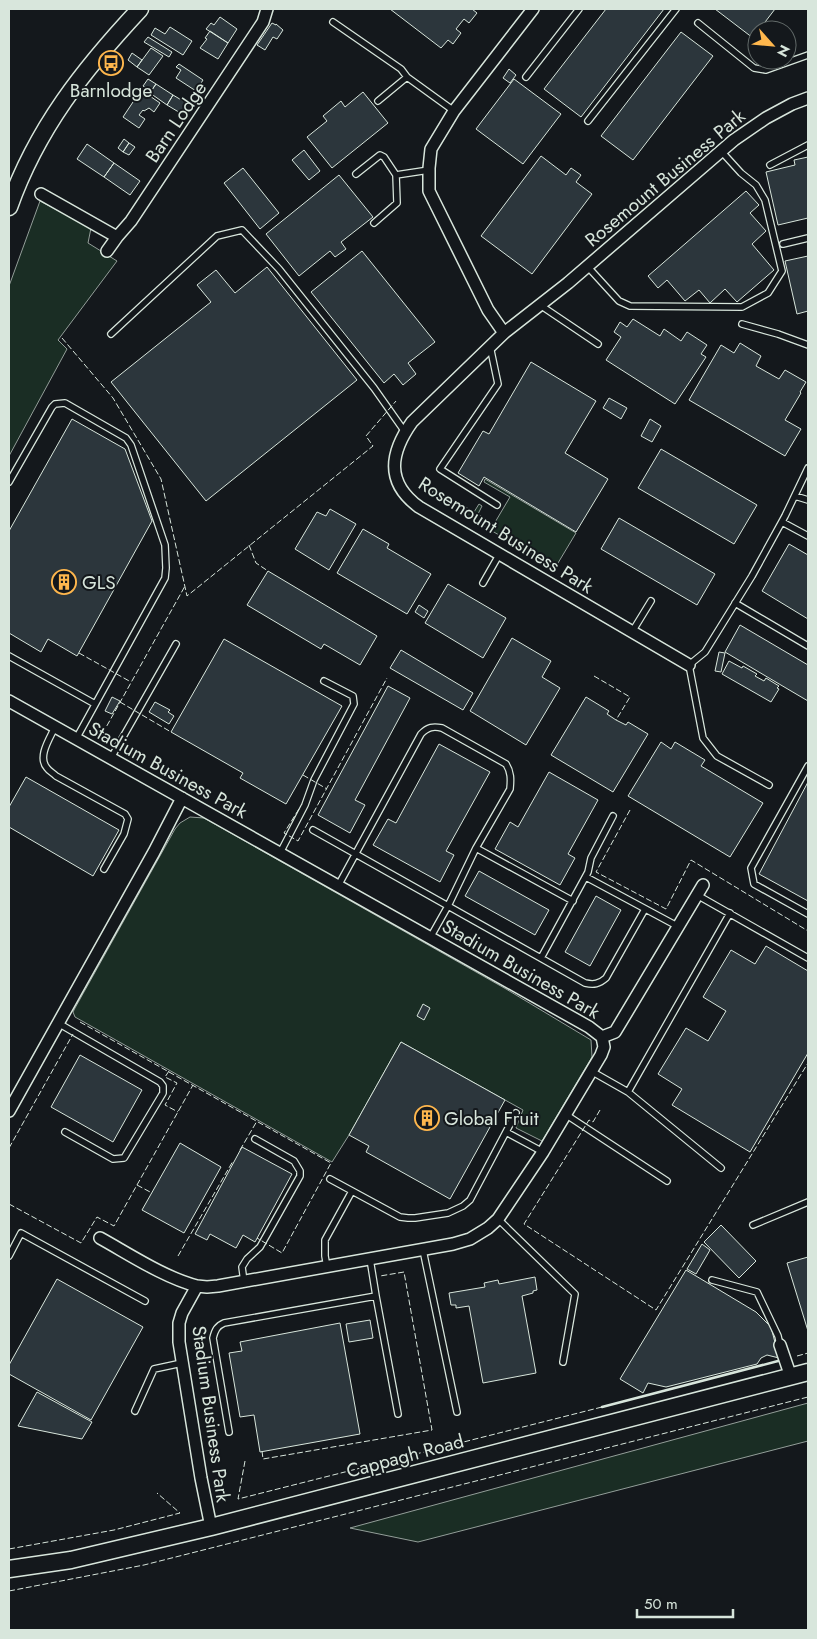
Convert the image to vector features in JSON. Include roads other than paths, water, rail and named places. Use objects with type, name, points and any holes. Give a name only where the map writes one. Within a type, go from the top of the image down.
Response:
[{"type":"street","points":[[9,207],[14,178],[76,83],[140,9]]},
{"type":"street","name":"Barn Lodge","points":[[107,252],[131,221],[263,22],[267,9]]},
{"type":"street","points":[[504,333],[488,310],[429,190],[429,170],[431,149],[454,111],[533,9]]},
{"type":"street","name":"Rosemount Business Park","points":[[689,665],[419,507],[407,498],[399,488],[394,466],[404,432],[412,422],[504,333],[588,266],[721,150],[766,118],[808,98]]},
{"type":"street","points":[[41,194],[117,237]]},
{"type":"street","name":"Stadium Business Park","points":[[9,701],[596,1030],[602,1037],[604,1047],[601,1055],[543,1152],[498,1219],[488,1228],[470,1239],[423,1250],[207,1288],[197,1286],[182,1313],[179,1323],[179,1342],[201,1478],[211,1527]]},
{"type":"street","points":[[9,1111],[154,852],[182,798]]},
{"type":"street","points":[[602,1037],[615,1032],[700,890]]},
{"type":"street","points":[[100,1238],[165,1274],[197,1286]]},
{"type":"street","points":[[780,1345],[791,1377]]},
{"type":"street","name":"Cappagh Road","points":[[9,1569],[70,1560],[211,1527],[808,1372]]},
{"type":"lane","points":[[526,77],[578,9]]},
{"type":"lane","points":[[588,121],[676,9]]},
{"type":"lane","points":[[333,22],[401,69],[407,77],[454,111]]},
{"type":"lane","points":[[698,23],[754,68],[766,70],[808,55]]},
{"type":"lane","points":[[378,101],[407,77]]},
{"type":"lane","points":[[770,165],[808,145]]},
{"type":"lane","points":[[588,266],[619,301],[630,306],[742,307],[768,293],[782,271],[765,200],[756,185],[741,173],[721,150]]},
{"type":"lane","points":[[356,174],[380,155],[384,157],[396,174],[397,203],[374,224]]},
{"type":"lane","points":[[396,174],[429,170]]},
{"type":"lane","points":[[111,334],[217,236],[242,230],[279,269],[374,388],[404,432]]},
{"type":"lane","points":[[783,244],[808,238]]},
{"type":"lane","points":[[540,305],[598,344]]},
{"type":"lane","points":[[742,324],[808,345]]},
{"type":"lane","points":[[490,346],[498,384],[440,469],[497,505]]},
{"type":"lane","points":[[9,482],[55,404],[65,403],[120,434],[131,445],[165,545],[165,578],[76,739]]},
{"type":"lane","points":[[769,786],[717,756],[703,738],[689,665],[705,652],[735,603],[782,522],[808,468]]},
{"type":"lane","points":[[795,496],[808,500]]},
{"type":"lane","points":[[782,522],[808,536]]},
{"type":"lane","points":[[483,582],[499,555]]},
{"type":"lane","points":[[632,632],[651,601]]},
{"type":"lane","points":[[735,603],[808,646]]},
{"type":"lane","points":[[111,758],[176,644]]},
{"type":"lane","points":[[9,656],[95,704]]},
{"type":"lane","points":[[280,853],[305,805],[314,780],[354,704],[353,696],[324,681]]},
{"type":"lane","points":[[338,886],[421,734],[428,728],[436,726],[442,728],[506,764],[510,771],[510,789],[476,848],[430,938]]},
{"type":"lane","points":[[55,727],[44,753],[43,763],[46,768],[56,776],[125,814],[128,819],[124,834],[104,869]]},
{"type":"lane","points":[[808,766],[751,868],[754,884],[808,914]]},
{"type":"lane","points":[[540,958],[586,877],[591,858],[613,816]]},
{"type":"lane","points":[[312,830],[585,984],[593,985],[600,983],[606,978],[645,909]]},
{"type":"lane","points":[[476,848],[573,901]]},
{"type":"lane","points":[[586,877],[679,926]]},
{"type":"lane","points":[[700,890],[730,913],[808,958]]},
{"type":"lane","points":[[628,1092],[730,913]]},
{"type":"lane","points":[[58,1023],[160,1082],[163,1086],[163,1093],[124,1158],[112,1159],[65,1132]]},
{"type":"lane","points":[[591,1071],[628,1092],[721,1168]]},
{"type":"lane","points":[[330,1180],[400,1217],[416,1218],[448,1213],[458,1209],[470,1200],[516,1113]]},
{"type":"lane","points":[[565,1114],[667,1181]]},
{"type":"lane","points":[[506,1132],[543,1152]]},
{"type":"lane","points":[[244,1282],[242,1267],[260,1246],[300,1176],[298,1165],[294,1161],[255,1139]]},
{"type":"lane","points":[[327,1267],[324,1256],[325,1240],[352,1191]]},
{"type":"lane","points":[[753,1225],[808,1202]]},
{"type":"lane","points":[[498,1219],[576,1294],[563,1362]]},
{"type":"lane","points":[[9,1256],[21,1233],[145,1301]]},
{"type":"lane","points":[[423,1250],[457,1412]]},
{"type":"lane","points":[[370,1259],[398,1414]]},
{"type":"lane","points":[[712,1280],[757,1292],[778,1336],[780,1345]]},
{"type":"lane","points":[[229,1432],[213,1338],[215,1330],[219,1325],[376,1296]]},
{"type":"lane","points":[[134,1412],[154,1368],[182,1363]]},
{"type":"place","name":"Barnlodge","points":[[111,63]]},
{"type":"place","name":"GLS","points":[[64,582]]},
{"type":"place","name":"Global Fruit","points":[[427,1118]]}]
